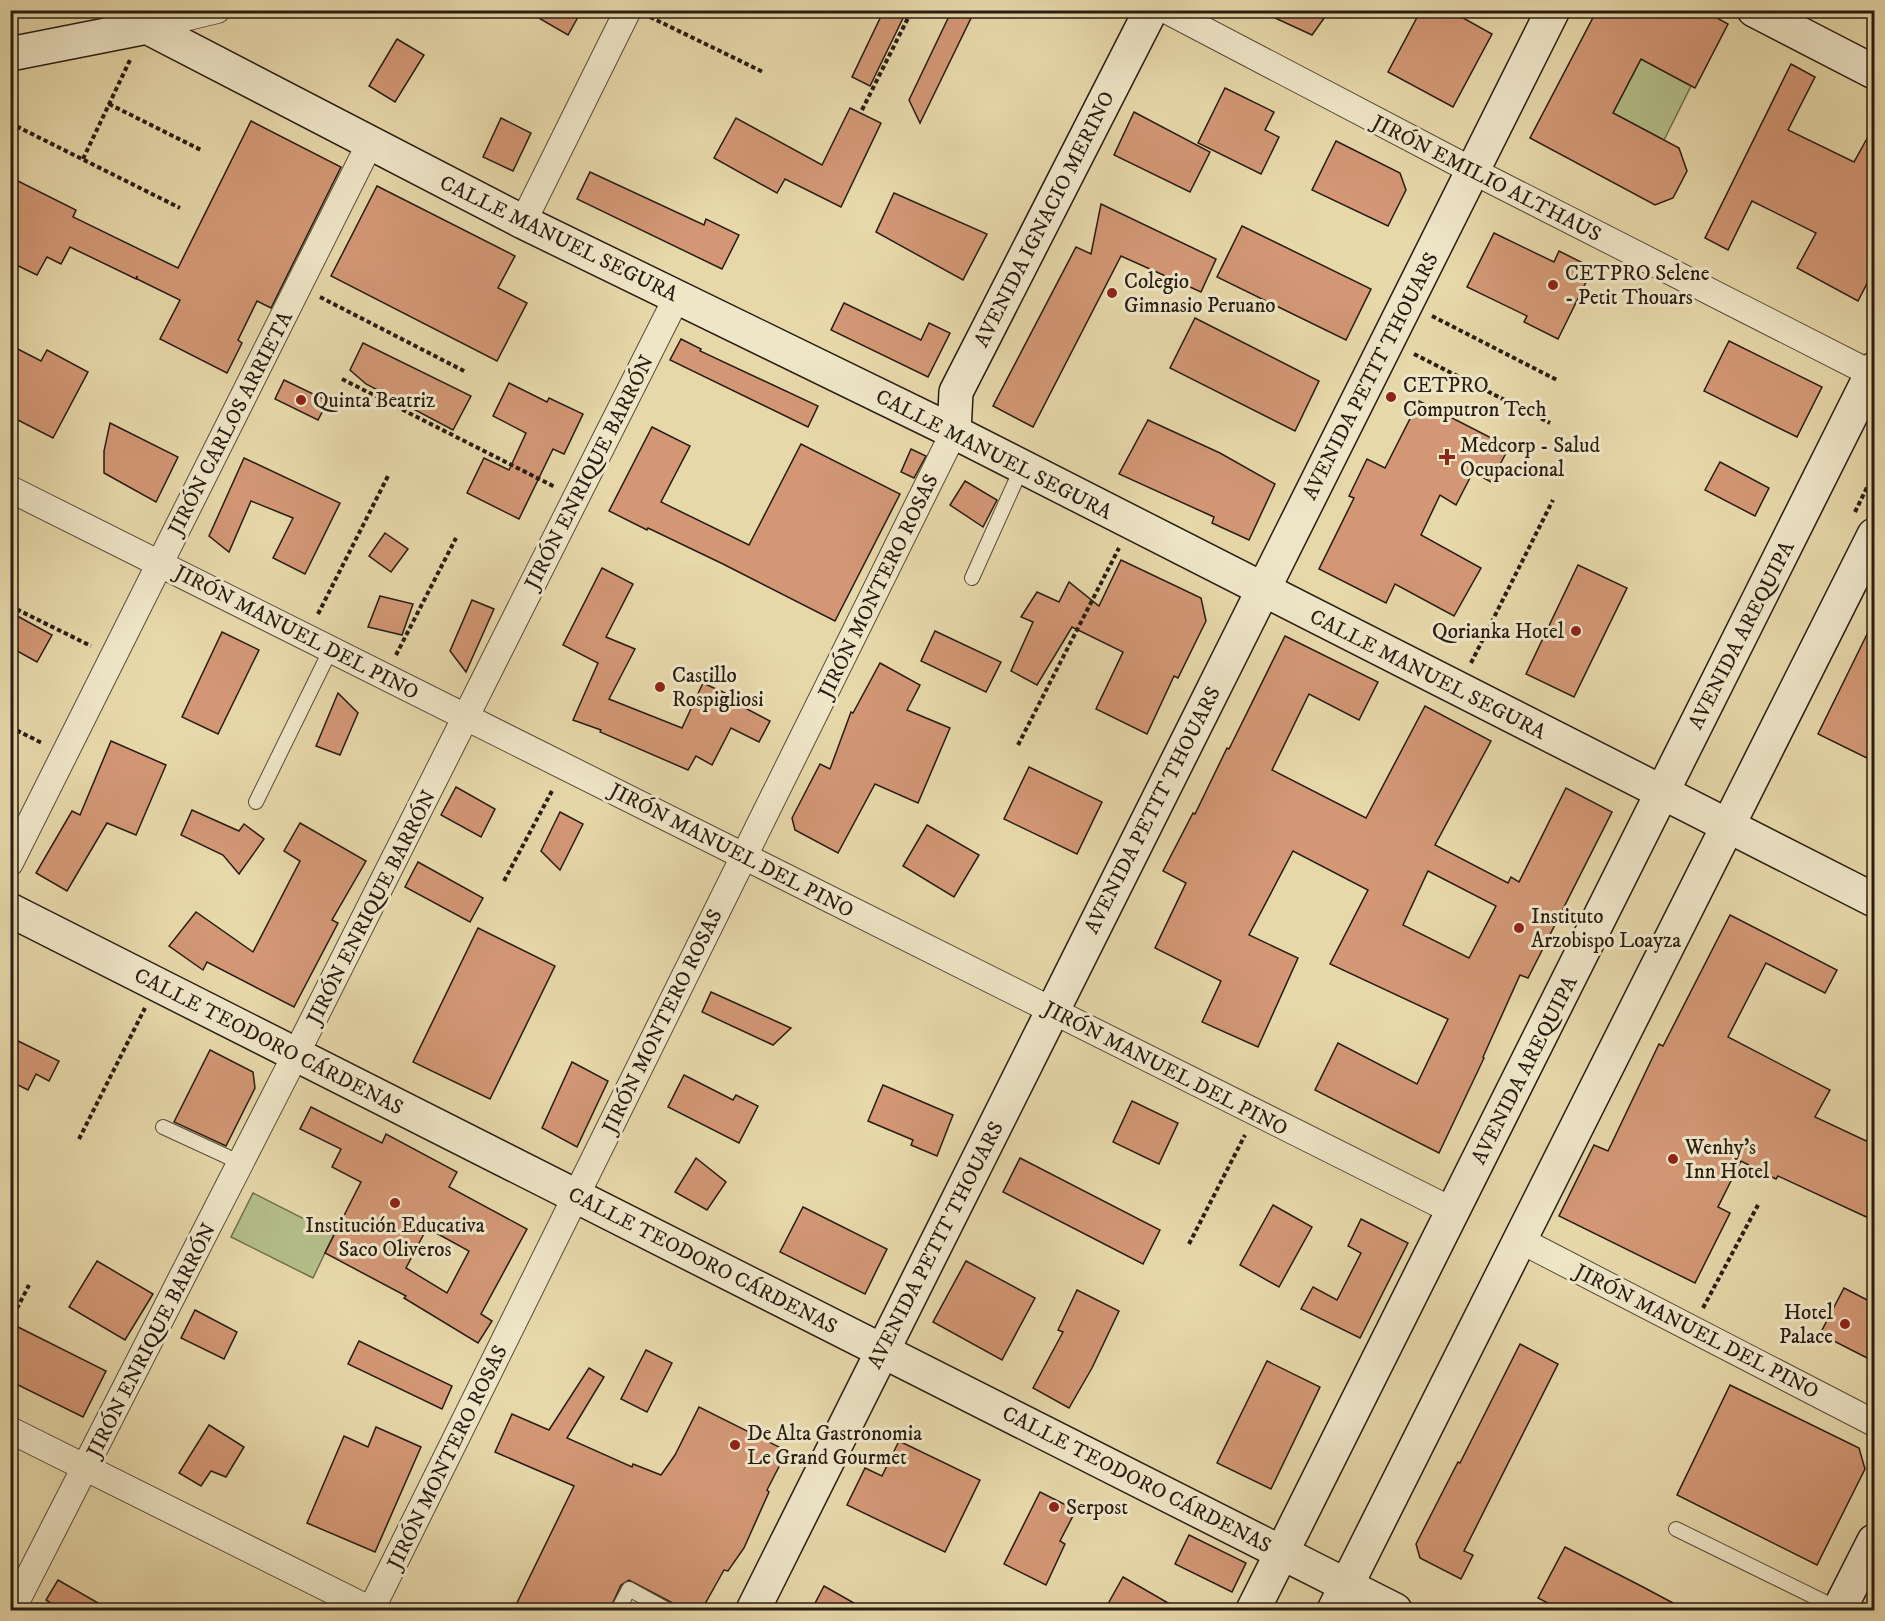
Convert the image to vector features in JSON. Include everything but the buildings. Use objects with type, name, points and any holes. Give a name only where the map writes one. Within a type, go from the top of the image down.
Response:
[{"type":"main road","name":"AVENIDA IGNACIO MERINO","points":[[954,432],[956,392],[1151,10]]},
{"type":"main road","name":"AVENIDA PETIT THOUARS","points":[[753,1611],[1553,10]]},
{"type":"main road","points":[[1754,10],[1875,72]]},
{"type":"main road","points":[[10,54],[147,27]]},
{"type":"main road","name":"CALLE MANUEL SEGURA","points":[[147,27],[523,222],[954,432],[1875,900]]},
{"type":"main road","name":"AVENIDA AREQUIPA","points":[[1253,1611],[1874,372]]},
{"type":"main road","points":[[1340,1598],[1875,535]]},
{"type":"main road","name":"CALLE TEODORO CÁRDENAS","points":[[10,910],[1282,1552],[1340,1598],[1395,1611]]},
{"type":"main road","points":[[1839,1610],[1875,1541]]},
{"type":"street","points":[[71,41],[84,32],[99,10]]},
{"type":"street","name":"CALLE MANUEL SEGURA","points":[[113,10],[147,27]]},
{"type":"street","points":[[147,27],[217,10]]},
{"type":"street","name":"JIRÓN EMILIO ALTHAUS","points":[[1166,10],[1473,171],[1874,372]]},
{"type":"street","points":[[523,222],[638,13]]},
{"type":"street","name":"JIRÓN CARLOS ARRIETA","points":[[10,863],[370,143]]},
{"type":"street","name":"JIRÓN ENRIQUE BARRÓN","points":[[12,1611],[467,717],[676,297]]},
{"type":"street","name":"JIRÓN MONTERO ROSAS","points":[[371,1610],[954,432]]},
{"type":"street","name":"JIRÓN MANUEL DEL PINO","points":[[10,489],[1453,1211]]},
{"type":"street","name":"JIRÓN MANUEL DEL PINO","points":[[1520,1240],[1875,1423]]},
{"type":"street","points":[[10,1430],[371,1610]]},
{"type":"lane","points":[[972,578],[1022,467]]},
{"type":"lane","points":[[256,802],[331,649]]},
{"type":"lane","points":[[163,1127],[241,1163]]},
{"type":"lane","points":[[1676,1529],[1839,1610]]},
{"type":"lane","points":[[618,1611],[629,1589],[667,1611]]},
{"type":"path","points":[[862,110],[912,10]]},
{"type":"path","points":[[638,13],[763,72]]},
{"type":"path","points":[[82,159],[147,27]]},
{"type":"path","points":[[109,104],[203,151]]},
{"type":"path","points":[[10,123],[180,208]]},
{"type":"path","points":[[299,286],[466,372]]},
{"type":"path","points":[[1406,303],[1557,380]]},
{"type":"path","points":[[1388,341],[1550,423]]},
{"type":"path","points":[[342,379],[576,498]]},
{"type":"path","points":[[306,637],[388,476]]},
{"type":"path","points":[[1458,689],[1552,500]]},
{"type":"path","points":[[1018,745],[1132,523]]},
{"type":"path","points":[[385,676],[456,538]]},
{"type":"path","points":[[10,606],[113,657]]},
{"type":"path","points":[[10,727],[65,754]]},
{"type":"path","points":[[504,880],[565,766]]},
{"type":"path","points":[[79,1139],[158,984]]},
{"type":"path","points":[[1189,1244],[1256,1112]]},
{"type":"path","points":[[1692,1329],[1758,1205]]},
{"type":"path","points":[[10,1322],[29,1285]]},
{"type":"green space","points":[[1641,59],[1691,86],[1664,140],[1613,113]]},
{"type":"green space","points":[[253,1193],[334,1234],[313,1278],[231,1237]]},
{"type":"place","name":"CETPRO Selene - Petit Thouars","points":[[1553,285]]},
{"type":"place","name":"Colegio Gimnasio Peruano","points":[[1112,293]]},
{"type":"place","name":"CETPRO Computron Tech","points":[[1391,397]]},
{"type":"place","name":"Quinta Beatriz","points":[[301,400]]},
{"type":"place","name":"Medcorp - Salud Ocupacional","points":[[1447,457]]},
{"type":"place","name":"Qorianka Hotel","points":[[1576,631]]},
{"type":"place","name":"Castillo Rospigliosi","points":[[660,687]]},
{"type":"place","name":"Instituto Arzobispo Loayza","points":[[1519,928]]},
{"type":"place","name":"Wenhy's Inn Hotel","points":[[1673,1159]]},
{"type":"place","name":"Institución Educativa Saco Oliveros","points":[[395,1203]]},
{"type":"place","name":"Hotel Palace","points":[[1845,1324]]},
{"type":"place","name":"De Alta Gastronomia Le Grand Gourmet","points":[[735,1445]]},
{"type":"place","name":"Serpost","points":[[1054,1507]]}]
